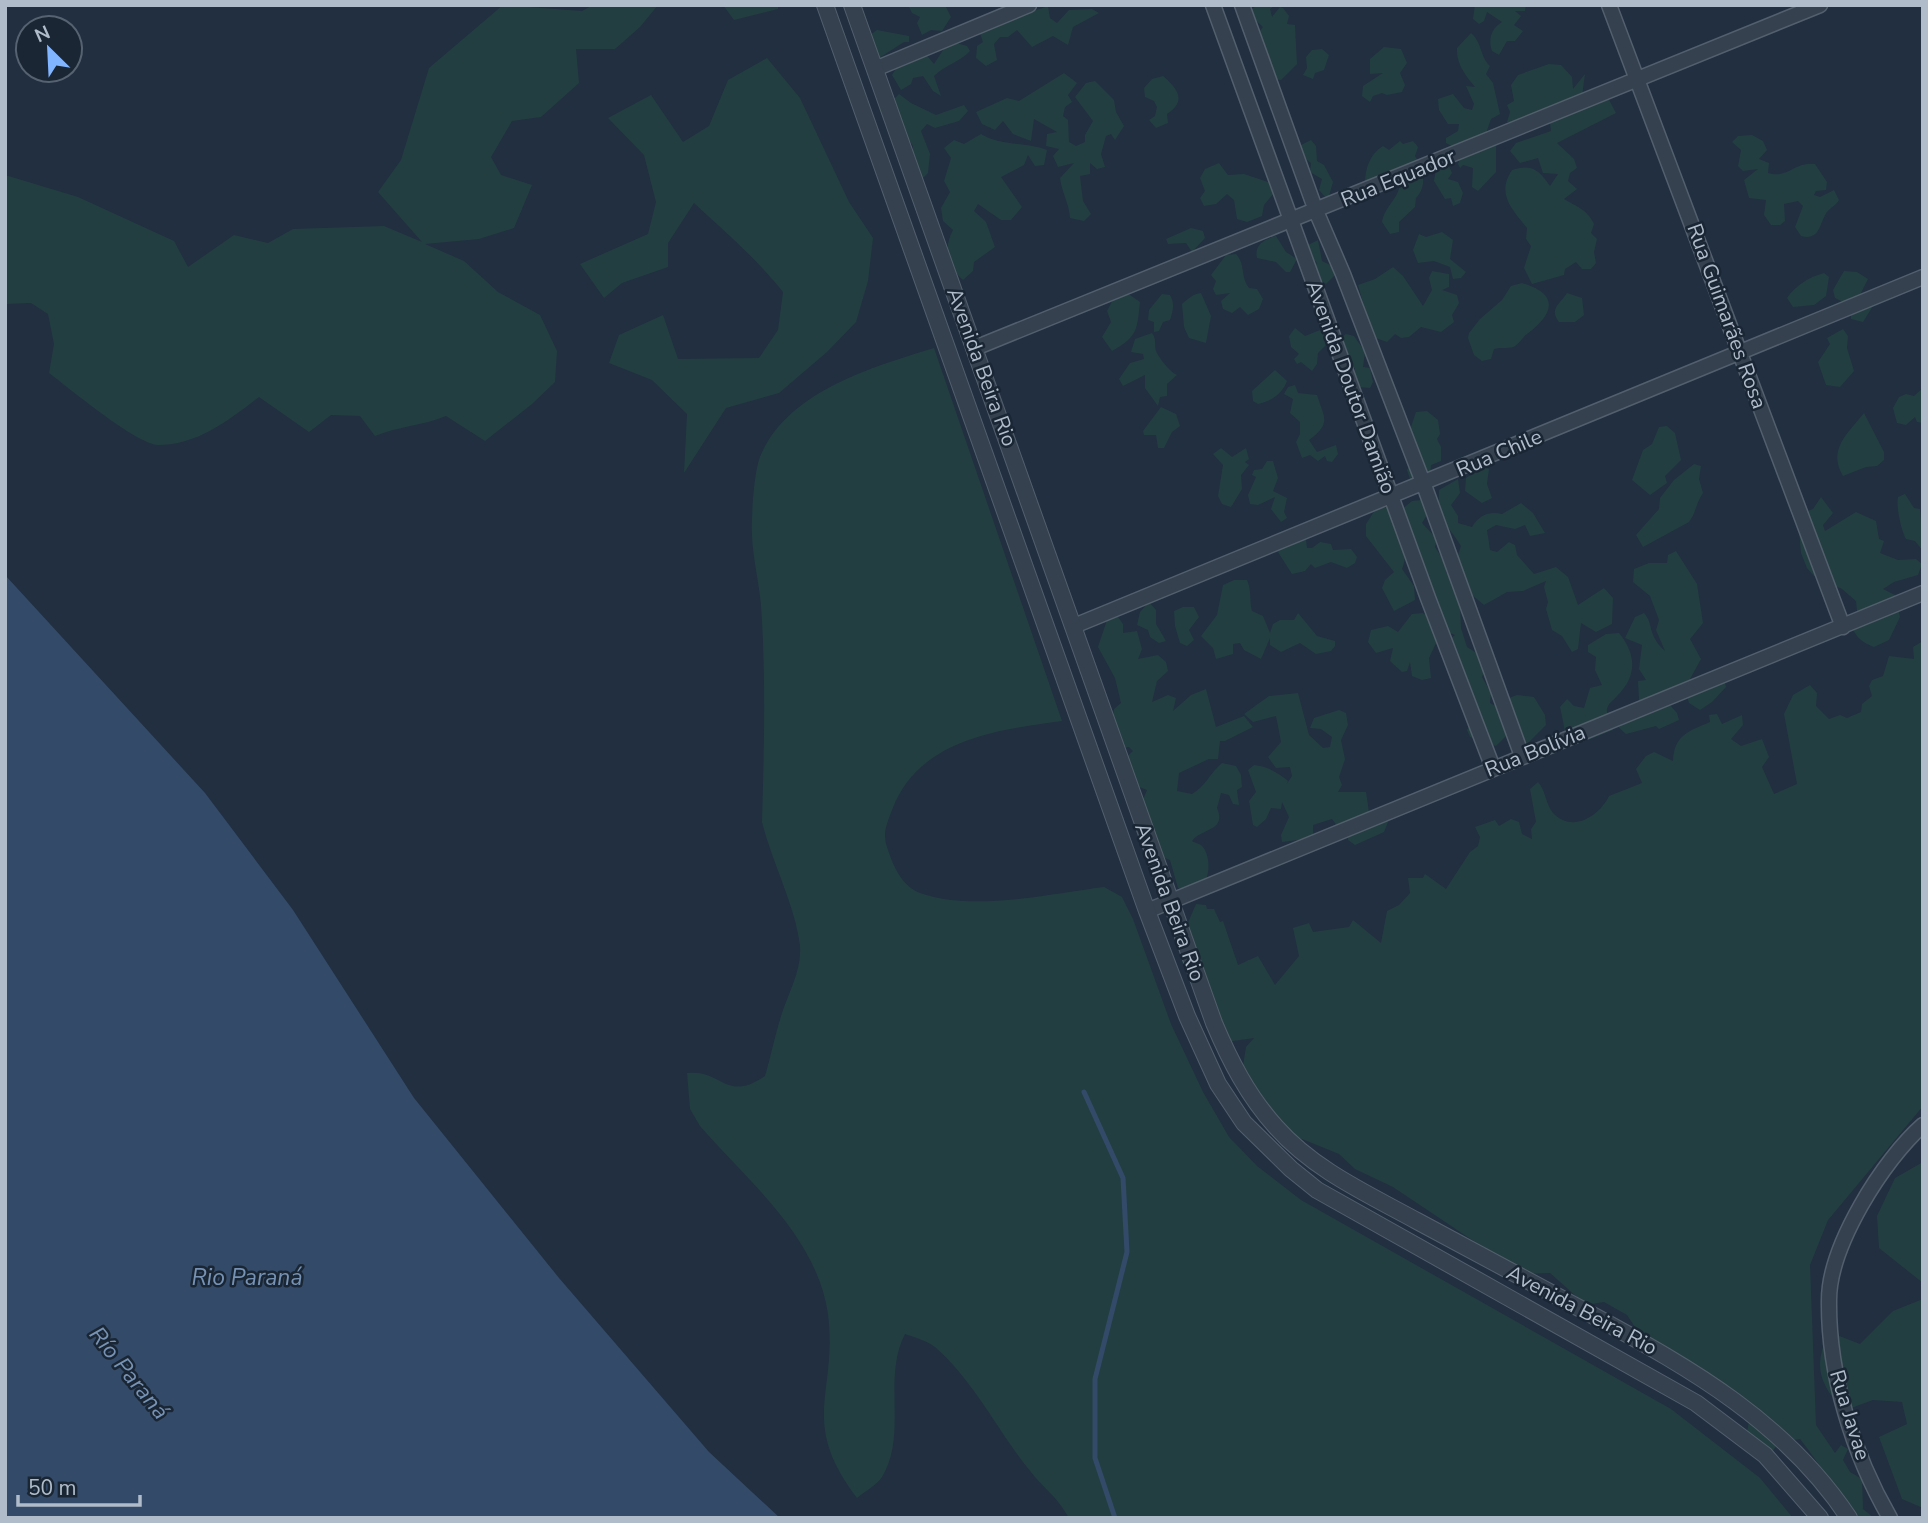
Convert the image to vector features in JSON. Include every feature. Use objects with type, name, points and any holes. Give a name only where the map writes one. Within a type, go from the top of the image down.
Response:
[{"type":"street","name":"Avenida Beira Rio","points":[[825,5],[1147,911],[1187,1016],[1218,1084],[1244,1123],[1284,1163],[1317,1190],[1696,1404],[1765,1455],[1820,1518]]},
{"type":"street","name":"Avenida Beira Rio","points":[[852,5],[1170,900],[1228,1056],[1250,1095],[1282,1134],[1331,1173],[1643,1341],[1727,1393],[1783,1438],[1821,1479],[1849,1518]]},
{"type":"street","points":[[875,69],[1029,5]]},
{"type":"street","name":"Avenida Doutor Damião","points":[[1213,5],[1493,768]]},
{"type":"street","name":"Avenida Doutor Damião","points":[[1242,5],[1316,211],[1424,485],[1522,756]]},
{"type":"street","name":"Rua Guimarães Rosa","points":[[1609,5],[1843,627]]},
{"type":"street","name":"Rua Equador","points":[[975,348],[1820,5]]},
{"type":"street","name":"Rua Chile","points":[[1074,626],[1424,485],[1740,350],[1923,277]]},
{"type":"street","name":"Rua Bolívia","points":[[1147,911],[1923,593]]},
{"type":"street","name":"Rua Javae","points":[[1890,1518],[1848,1418],[1834,1370],[1828,1297],[1840,1252],[1866,1193],[1923,1125]]},
{"type":"green space","points":[[503,5],[582,11],[593,5],[658,5],[640,27],[615,49],[576,49],[579,83],[541,117],[512,121],[491,157],[501,175],[532,185],[514,228],[479,239],[425,244],[464,261],[498,292],[540,315],[557,351],[555,382],[532,404],[485,441],[446,416],[375,436],[360,416],[331,415],[309,432],[259,397],[200,436],[173,444],[158,445],[119,426],[49,373],[54,344],[48,314],[31,303],[5,304],[5,175],[78,197],[174,241],[188,267],[234,235],[268,243],[293,229],[384,226],[422,242],[378,192],[401,160],[429,68]]},
{"type":"green space","points":[[723,5],[778,5],[778,9],[734,20]]},
{"type":"green space","points":[[908,5],[945,5],[951,17],[942,31],[931,30],[922,35],[917,23],[920,17],[912,13]]},
{"type":"green space","points":[[1257,5],[1275,5],[1270,9],[1272,17],[1280,7],[1283,8],[1289,16],[1287,24],[1295,25],[1297,64],[1281,80],[1270,79],[1255,37],[1263,27],[1251,16],[1251,10]]},
{"type":"green space","points":[[1475,5],[1526,5],[1525,11],[1515,11],[1521,16],[1514,25],[1523,31],[1515,41],[1507,41],[1499,55],[1492,51],[1490,42],[1493,31],[1502,22],[1487,12],[1484,21],[1479,24],[1473,19]]},
{"type":"green space","points":[[1048,6],[1050,18],[1057,23],[1069,10],[1092,9],[1099,13],[1073,27],[1068,45],[1053,36],[1032,47],[1017,30],[1008,37],[1000,37],[994,44],[997,60],[986,66],[976,58],[977,46],[983,42],[980,33],[1002,21]]},
{"type":"green space","points":[[877,30],[909,36],[909,42],[904,42],[879,58],[870,35]]},
{"type":"green space","points":[[1471,33],[1490,66],[1486,74],[1493,83],[1500,114],[1491,119],[1485,136],[1496,140],[1496,172],[1478,191],[1472,187],[1473,168],[1463,165],[1460,168],[1458,164],[1461,156],[1457,149],[1446,143],[1446,138],[1458,131],[1459,124],[1448,124],[1439,110],[1438,99],[1453,94],[1464,108],[1472,110],[1474,104],[1466,86],[1475,87],[1465,74],[1457,54],[1457,48]]},
{"type":"green space","points":[[956,43],[967,46],[970,51],[934,76],[941,96],[933,91],[923,76],[913,78],[911,84],[901,90],[892,75],[897,67],[923,51],[934,64],[945,47]]},
{"type":"green space","points":[[1384,47],[1401,49],[1407,63],[1400,73],[1405,85],[1402,92],[1387,95],[1382,93],[1373,96],[1370,102],[1362,96],[1363,86],[1383,73],[1370,74],[1370,59]]},
{"type":"green space","points":[[1322,49],[1329,55],[1324,70],[1315,73],[1313,79],[1303,75],[1307,68],[1306,57],[1312,50]]},
{"type":"green space","points":[[767,58],[800,98],[849,202],[873,238],[868,281],[856,322],[827,352],[779,393],[726,408],[684,473],[687,414],[652,380],[609,363],[619,335],[663,315],[678,359],[759,358],[778,330],[783,292],[752,257],[694,203],[668,243],[668,267],[622,283],[604,298],[580,264],[648,234],[656,202],[644,155],[608,118],[651,95],[683,142],[709,126],[728,80]]},
{"type":"green space","points":[[1549,64],[1561,65],[1572,77],[1573,89],[1585,74],[1581,104],[1571,104],[1567,99],[1554,112],[1608,98],[1616,113],[1557,143],[1574,159],[1577,168],[1570,173],[1568,181],[1577,189],[1564,199],[1585,212],[1594,224],[1591,233],[1597,239],[1594,252],[1596,263],[1591,269],[1582,269],[1576,262],[1565,269],[1564,275],[1532,284],[1524,268],[1531,246],[1526,239],[1527,228],[1508,201],[1505,187],[1512,170],[1519,168],[1535,170],[1550,186],[1558,174],[1543,173],[1538,158],[1520,163],[1510,151],[1516,143],[1551,131],[1550,122],[1520,118],[1517,122],[1507,122],[1510,112],[1507,105],[1514,101],[1511,85],[1518,75]]},
{"type":"green space","points":[[1064,73],[1077,83],[1068,95],[1072,102],[1065,107],[1063,116],[1068,120],[1069,142],[1076,146],[1085,142],[1085,135],[1093,121],[1075,97],[1086,83],[1095,81],[1114,100],[1116,112],[1124,126],[1115,140],[1111,134],[1106,136],[1101,154],[1105,167],[1097,169],[1090,163],[1090,174],[1080,176],[1083,201],[1091,214],[1084,221],[1070,218],[1060,178],[1074,163],[1058,167],[1053,156],[1059,149],[1046,146],[1047,134],[1057,132],[1034,119],[1031,141],[1013,134],[1003,121],[995,130],[982,124],[976,112],[1007,98],[1019,101]]},
{"type":"green space","points":[[1163,76],[1176,90],[1178,100],[1167,114],[1168,123],[1156,128],[1149,120],[1155,116],[1157,107],[1154,101],[1145,97],[1144,88],[1152,79]]},
{"type":"green space","points":[[899,94],[936,115],[964,105],[968,111],[959,121],[935,128],[927,124],[921,131],[930,154],[928,173],[920,181],[913,160],[913,146],[905,134],[893,100]]},
{"type":"green space","points":[[981,134],[988,138],[1047,150],[1044,165],[1035,166],[1028,155],[1024,165],[1001,177],[1022,207],[1011,220],[1001,220],[978,204],[974,211],[986,222],[995,247],[974,262],[973,271],[963,280],[950,263],[948,243],[953,230],[943,221],[941,208],[950,192],[944,181],[951,158],[944,148],[954,140],[964,144]]},
{"type":"green space","points":[[1752,135],[1763,141],[1767,150],[1759,159],[1769,163],[1768,173],[1781,174],[1802,165],[1815,164],[1827,182],[1826,190],[1816,191],[1814,195],[1820,197],[1834,190],[1839,200],[1827,212],[1812,236],[1801,236],[1795,227],[1803,206],[1798,201],[1784,204],[1785,221],[1780,225],[1771,225],[1764,215],[1766,200],[1749,198],[1744,180],[1758,169],[1743,171],[1738,166],[1741,150],[1732,142],[1738,136]]},
{"type":"green space","points":[[1311,140],[1316,146],[1317,161],[1324,165],[1333,182],[1329,196],[1325,197],[1319,190],[1322,179],[1310,172],[1311,163],[1306,159],[1301,145]]},
{"type":"green space","points":[[1400,141],[1403,144],[1413,141],[1418,147],[1415,156],[1422,172],[1423,183],[1415,207],[1399,222],[1399,232],[1390,234],[1382,222],[1398,192],[1400,180],[1365,184],[1365,178],[1369,162],[1375,153],[1383,146],[1389,150]]},
{"type":"green space","points":[[1219,163],[1228,175],[1244,174],[1268,182],[1273,194],[1264,205],[1262,216],[1247,222],[1237,219],[1234,200],[1227,194],[1216,204],[1204,206],[1200,198],[1205,191],[1200,178],[1205,169]]},
{"type":"green space","points":[[1448,164],[1452,173],[1448,179],[1458,182],[1463,193],[1460,203],[1453,206],[1451,198],[1445,199],[1434,181],[1436,169]]},
{"type":"green space","points":[[1191,228],[1203,231],[1205,238],[1192,252],[1186,243],[1168,244],[1166,239]]},
{"type":"green space","points":[[1442,232],[1453,240],[1450,259],[1466,272],[1461,278],[1453,279],[1450,267],[1434,261],[1418,263],[1413,250],[1419,234],[1426,237]]},
{"type":"green space","points":[[1276,236],[1286,252],[1297,259],[1290,272],[1286,272],[1276,262],[1257,258],[1256,253],[1261,243]]},
{"type":"green space","points":[[1318,240],[1322,261],[1334,267],[1336,274],[1326,284],[1315,276],[1313,268],[1317,263],[1306,252],[1308,245]]},
{"type":"green space","points":[[1236,254],[1241,262],[1246,284],[1249,288],[1257,289],[1263,299],[1259,309],[1248,315],[1240,307],[1232,313],[1223,309],[1221,301],[1230,293],[1216,295],[1213,289],[1216,281],[1211,275],[1226,255]]},
{"type":"green space","points":[[1393,267],[1403,276],[1423,306],[1432,290],[1429,278],[1432,271],[1449,274],[1449,287],[1442,290],[1457,295],[1459,303],[1452,315],[1454,322],[1441,332],[1421,327],[1409,337],[1401,338],[1395,334],[1387,342],[1373,337],[1358,285],[1375,279]]},
{"type":"green space","points":[[1844,271],[1857,272],[1868,279],[1858,299],[1871,302],[1873,306],[1863,322],[1851,319],[1851,306],[1835,298],[1833,290]]},
{"type":"green space","points":[[1824,273],[1829,277],[1826,296],[1814,305],[1793,307],[1787,298],[1794,289]]},
{"type":"green space","points":[[1522,283],[1534,287],[1547,298],[1547,312],[1516,345],[1494,349],[1491,359],[1482,361],[1474,355],[1469,333],[1480,319],[1502,300],[1511,286]]},
{"type":"green space","points":[[1127,293],[1140,302],[1137,325],[1132,336],[1112,351],[1102,337],[1111,322],[1107,311],[1115,296]]},
{"type":"green space","points":[[1201,293],[1211,316],[1206,343],[1189,338],[1184,327],[1182,304],[1193,295]]},
{"type":"green space","points":[[1567,293],[1582,298],[1584,315],[1575,322],[1559,322],[1555,310]]},
{"type":"green space","points":[[1162,294],[1172,298],[1172,313],[1170,320],[1163,322],[1159,331],[1154,332],[1154,322],[1148,320],[1149,310]]},
{"type":"green space","points":[[1295,328],[1305,336],[1320,330],[1329,342],[1318,353],[1317,364],[1312,371],[1301,362],[1297,364],[1294,359],[1299,354],[1291,347],[1289,336]]},
{"type":"green space","points":[[1843,329],[1848,336],[1847,348],[1854,371],[1840,387],[1826,385],[1818,362],[1830,344],[1827,338]]},
{"type":"green space","points":[[1152,333],[1157,354],[1177,375],[1167,384],[1167,396],[1160,397],[1158,406],[1145,388],[1145,375],[1123,386],[1119,379],[1130,363],[1144,359],[1143,354],[1131,352],[1135,339]]},
{"type":"green space","points":[[1346,334],[1354,336],[1365,352],[1363,367],[1370,368],[1373,382],[1370,388],[1358,387],[1353,377],[1355,368],[1349,367],[1349,355],[1342,351],[1339,339]]},
{"type":"green space","points":[[934,348],[1062,721],[986,735],[940,753],[920,768],[904,786],[886,830],[886,844],[900,876],[916,891],[944,899],[1013,900],[1104,887],[1122,897],[1133,919],[1171,1024],[1203,1092],[1229,1137],[1257,1166],[1301,1200],[1671,1409],[1760,1478],[1793,1518],[1069,1518],[1019,1457],[974,1391],[949,1361],[932,1345],[905,1334],[895,1369],[895,1424],[890,1460],[880,1480],[857,1498],[839,1471],[829,1448],[825,1427],[824,1407],[830,1342],[828,1314],[821,1286],[810,1260],[778,1212],[700,1126],[690,1109],[687,1073],[699,1073],[732,1086],[752,1083],[765,1076],[800,955],[794,916],[762,822],[764,659],[752,528],[760,457],[773,434],[790,415],[811,399],[859,373]]},
{"type":"green space","points":[[1275,370],[1287,381],[1282,390],[1268,401],[1258,404],[1253,401],[1252,391]]},
{"type":"green space","points":[[1295,385],[1298,393],[1317,395],[1324,420],[1321,429],[1309,440],[1317,452],[1336,445],[1338,454],[1332,462],[1327,461],[1325,456],[1318,461],[1310,455],[1302,458],[1296,442],[1300,434],[1300,422],[1290,413],[1293,399],[1284,394],[1288,387]]},
{"type":"green space","points":[[1923,388],[1923,423],[1917,422],[1915,417],[1906,425],[1897,423],[1893,408],[1899,397],[1906,394],[1914,396]]},
{"type":"green space","points":[[1161,407],[1176,414],[1180,426],[1172,432],[1164,448],[1158,448],[1156,435],[1144,435],[1143,431]]},
{"type":"green space","points":[[1427,411],[1438,420],[1440,434],[1437,439],[1441,447],[1441,461],[1431,465],[1430,478],[1411,482],[1407,470],[1410,465],[1410,430],[1416,412]]},
{"type":"green space","points":[[1864,413],[1884,452],[1884,460],[1877,466],[1866,467],[1843,476],[1837,458],[1838,450]]},
{"type":"green space","points":[[1667,426],[1675,433],[1681,460],[1665,476],[1667,483],[1650,495],[1632,480],[1643,450],[1652,444],[1659,427]]},
{"type":"green space","points":[[1221,448],[1232,457],[1246,448],[1249,459],[1245,462],[1249,465],[1241,475],[1242,489],[1231,507],[1222,504],[1218,496],[1223,465],[1213,454]]},
{"type":"green space","points":[[1267,461],[1273,461],[1278,478],[1273,491],[1287,498],[1284,512],[1287,518],[1281,522],[1271,509],[1275,497],[1258,505],[1250,504],[1248,495],[1256,477],[1252,475],[1254,470],[1262,469]]},
{"type":"green space","points":[[1694,464],[1701,466],[1699,479],[1703,493],[1691,519],[1643,547],[1636,535],[1659,509],[1660,498],[1674,480]]},
{"type":"green space","points":[[1484,466],[1489,469],[1487,484],[1492,498],[1482,503],[1465,491],[1466,478]]},
{"type":"green space","points":[[1458,479],[1460,493],[1451,505],[1458,516],[1458,523],[1472,527],[1485,515],[1502,514],[1521,503],[1533,513],[1545,533],[1530,536],[1525,525],[1515,529],[1496,525],[1487,530],[1490,550],[1497,552],[1509,542],[1515,545],[1517,555],[1534,574],[1556,567],[1568,577],[1578,605],[1604,588],[1613,598],[1612,624],[1596,632],[1581,623],[1578,649],[1572,652],[1562,636],[1552,630],[1546,609],[1546,581],[1523,591],[1507,592],[1484,605],[1459,584],[1461,628],[1467,647],[1478,654],[1485,670],[1482,677],[1491,693],[1490,703],[1503,710],[1506,699],[1517,695],[1534,697],[1545,715],[1546,725],[1528,743],[1513,742],[1509,733],[1496,746],[1470,737],[1467,730],[1471,723],[1450,639],[1455,635],[1448,632],[1440,620],[1442,615],[1401,510],[1412,501],[1422,500],[1428,513],[1422,523],[1437,539],[1435,547],[1447,566],[1446,573],[1452,574],[1452,555],[1458,555],[1461,546],[1441,515],[1439,490]]},
{"type":"green space","points":[[1905,494],[1914,508],[1920,509],[1923,551],[1915,541],[1906,539],[1902,530],[1898,497]]},
{"type":"green space","points":[[1821,497],[1833,513],[1823,525],[1825,531],[1856,512],[1876,521],[1879,539],[1884,541],[1880,553],[1898,560],[1916,559],[1922,564],[1918,575],[1894,582],[1883,589],[1895,595],[1900,617],[1889,640],[1874,647],[1861,640],[1850,621],[1857,611],[1856,601],[1842,589],[1814,576],[1807,568],[1801,553],[1799,531],[1805,512],[1813,509]]},
{"type":"green space","points":[[1377,507],[1387,508],[1397,521],[1405,545],[1402,569],[1414,586],[1415,600],[1394,611],[1382,588],[1385,580],[1394,572],[1366,536],[1366,524]]},
{"type":"green space","points":[[1301,537],[1306,540],[1307,548],[1320,542],[1331,544],[1333,550],[1351,549],[1357,557],[1355,563],[1347,568],[1331,562],[1315,568],[1311,564],[1305,571],[1292,574],[1278,552],[1280,548]]},
{"type":"green space","points":[[1676,551],[1697,584],[1703,623],[1690,639],[1701,659],[1690,679],[1692,683],[1724,678],[1726,687],[1700,710],[1689,703],[1687,696],[1668,703],[1677,713],[1679,720],[1659,729],[1656,726],[1626,734],[1614,723],[1614,711],[1646,702],[1639,700],[1638,681],[1646,680],[1639,669],[1642,645],[1625,638],[1635,617],[1644,613],[1653,635],[1665,651],[1656,630],[1659,620],[1650,596],[1633,582],[1634,569],[1649,563],[1667,563],[1668,555]]},
{"type":"green space","points":[[1234,580],[1247,580],[1252,611],[1263,616],[1270,633],[1273,624],[1280,620],[1294,620],[1298,613],[1317,636],[1335,641],[1335,646],[1331,651],[1316,654],[1300,643],[1281,652],[1270,645],[1270,638],[1261,659],[1244,650],[1240,643],[1233,644],[1233,654],[1216,659],[1213,648],[1201,636],[1217,615],[1223,585]]},
{"type":"green space","points":[[1149,602],[1156,610],[1156,624],[1166,641],[1159,643],[1150,637],[1148,630],[1137,625],[1140,612]]},
{"type":"green space","points":[[1183,607],[1194,607],[1199,617],[1189,630],[1194,640],[1187,646],[1180,643],[1175,626],[1174,611]]},
{"type":"green space","points":[[1423,613],[1432,620],[1439,637],[1429,658],[1431,678],[1422,680],[1412,676],[1410,662],[1407,671],[1402,672],[1390,661],[1393,648],[1376,653],[1368,642],[1371,630],[1388,626],[1398,632],[1412,614]]},
{"type":"green space","points":[[1108,617],[1118,617],[1123,624],[1123,633],[1137,631],[1142,649],[1138,659],[1158,655],[1166,662],[1168,671],[1157,681],[1152,702],[1168,695],[1176,698],[1173,711],[1191,695],[1206,689],[1216,727],[1244,716],[1253,727],[1220,741],[1218,759],[1209,759],[1179,773],[1177,791],[1192,794],[1222,763],[1236,766],[1241,775],[1242,787],[1237,790],[1239,805],[1233,804],[1229,795],[1221,793],[1217,808],[1219,821],[1192,841],[1202,846],[1208,861],[1206,879],[1198,888],[1178,888],[1170,860],[1162,857],[1142,802],[1147,790],[1132,784],[1123,760],[1133,751],[1129,747],[1123,748],[1111,729],[1114,709],[1121,703],[1115,678],[1098,647]]},
{"type":"green space","points":[[1619,633],[1629,649],[1632,665],[1628,681],[1607,709],[1613,730],[1588,740],[1565,731],[1560,707],[1567,699],[1574,706],[1584,708],[1590,688],[1602,685],[1595,670],[1596,657],[1588,652],[1588,645],[1606,634]]},
{"type":"green space","points":[[1923,641],[1923,1106],[1828,1220],[1810,1265],[1816,1425],[1835,1453],[1841,1445],[1848,1449],[1843,1460],[1850,1472],[1862,1479],[1863,1509],[1874,1518],[1855,1518],[1800,1439],[1779,1442],[1772,1452],[1753,1443],[1747,1432],[1750,1416],[1643,1339],[1627,1315],[1604,1302],[1586,1305],[1550,1273],[1523,1274],[1393,1187],[1355,1169],[1339,1154],[1280,1130],[1243,1066],[1246,1047],[1254,1038],[1226,1042],[1192,970],[1183,964],[1174,933],[1187,925],[1196,904],[1214,909],[1220,922],[1223,921],[1238,965],[1258,956],[1275,985],[1299,956],[1293,928],[1309,923],[1313,932],[1349,927],[1353,920],[1381,943],[1387,911],[1399,905],[1410,893],[1408,878],[1423,878],[1425,874],[1446,889],[1470,852],[1478,846],[1480,837],[1475,827],[1495,820],[1499,826],[1511,819],[1519,822],[1522,834],[1532,839],[1531,829],[1536,822],[1530,789],[1538,782],[1553,813],[1569,822],[1585,820],[1599,810],[1609,796],[1642,783],[1636,769],[1646,756],[1654,752],[1673,761],[1676,745],[1689,731],[1710,722],[1709,715],[1717,714],[1722,724],[1742,715],[1743,725],[1731,739],[1741,746],[1762,739],[1769,757],[1762,767],[1774,794],[1797,784],[1784,714],[1793,695],[1810,685],[1817,693],[1816,706],[1829,719],[1840,715],[1847,718],[1861,712],[1862,704],[1872,696],[1869,686],[1872,680],[1883,676],[1889,656],[1914,659],[1913,647]]},
{"type":"green space","points":[[1298,693],[1309,735],[1323,748],[1330,747],[1332,737],[1321,729],[1310,728],[1314,718],[1339,710],[1346,713],[1348,725],[1341,740],[1345,759],[1339,777],[1342,785],[1338,792],[1366,792],[1369,812],[1383,811],[1388,822],[1384,832],[1355,845],[1348,840],[1349,828],[1339,828],[1332,819],[1313,825],[1313,838],[1282,842],[1281,835],[1289,817],[1282,802],[1281,809],[1271,808],[1266,819],[1257,827],[1253,825],[1249,801],[1256,792],[1248,770],[1254,765],[1268,768],[1288,781],[1286,785],[1292,776],[1290,767],[1276,768],[1268,757],[1281,742],[1276,716],[1253,722],[1244,714],[1269,696]]},
{"type":"green space","points":[[1923,1162],[1923,1283],[1879,1248],[1877,1216],[1895,1178]]},
{"type":"green space","points":[[1923,1299],[1923,1508],[1902,1499],[1879,1437],[1907,1424],[1902,1402],[1873,1400],[1843,1411],[1828,1391],[1820,1365],[1829,1332],[1860,1344],[1893,1311]]},
{"type":"water","name":"Rio Paraná","points":[[5,575],[205,793],[293,910],[414,1098],[559,1278],[709,1452],[780,1518],[5,1518]]},
{"type":"waterway","points":[[1084,1092],[1123,1178],[1127,1252],[1095,1379],[1095,1458],[1115,1518]]},
{"type":"water label","name":"Río Paraná","points":[[129,1373]]}]
